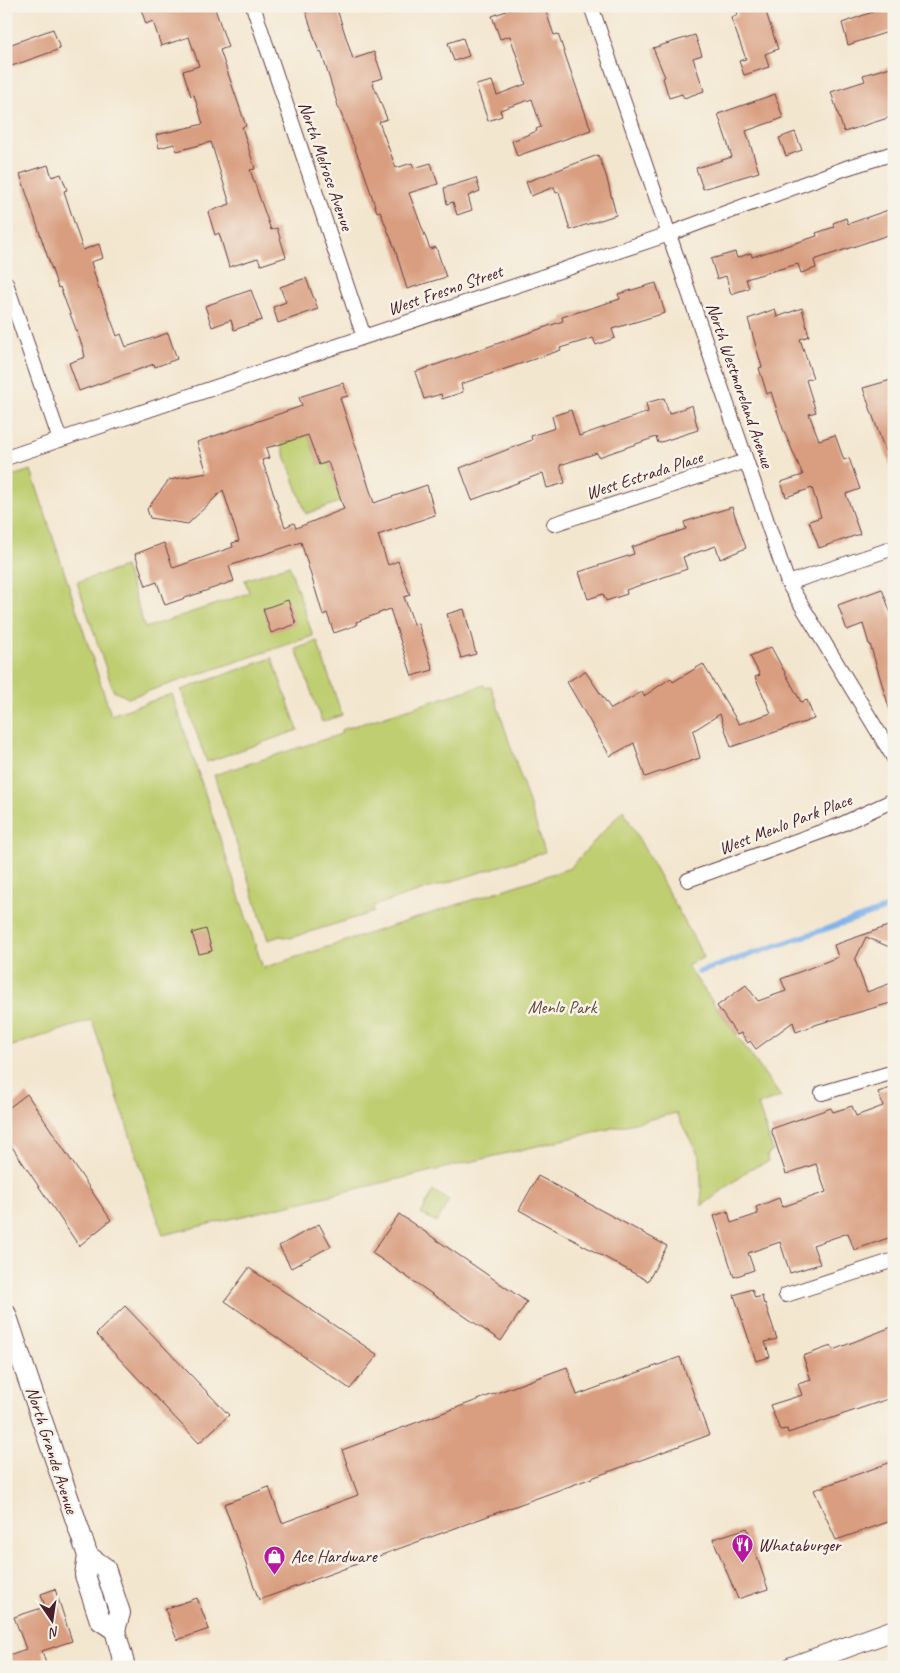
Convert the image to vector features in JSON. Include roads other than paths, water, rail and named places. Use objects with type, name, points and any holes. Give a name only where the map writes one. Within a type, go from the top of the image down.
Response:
[{"type":"main road","name":"North Grande Avenue","points":[[6,1314],[88,1556],[105,1568],[120,1613],[114,1630],[125,1667]]},
{"type":"main road","points":[[805,1665],[894,1630]]},
{"type":"street","name":"North Melrose Avenue","points":[[253,6],[364,337]]},
{"type":"street","name":"North Westmoreland Avenue","points":[[591,6],[788,583],[894,758]]},
{"type":"street","name":"West Fresno Street","points":[[6,458],[669,234],[846,168],[894,153]]},
{"type":"street","points":[[6,283],[60,440]]},
{"type":"street","name":"West Estrada Place","points":[[554,524],[746,461]]},
{"type":"street","points":[[788,583],[894,548]]},
{"type":"street","name":"West Menlo Park Place","points":[[688,880],[840,825],[894,800]]},
{"type":"street","points":[[822,1093],[894,1072]]},
{"type":"street","points":[[786,1295],[894,1260]]},
{"type":"waterway","points":[[699,972],[894,906]]},
{"type":"place","name":"Whataburger","points":[[742,1564]]},
{"type":"place","name":"Ace Hardware","points":[[275,1575]]},
{"type":"park label","name":"Menlo Park","points":[[562,1007]]}]
